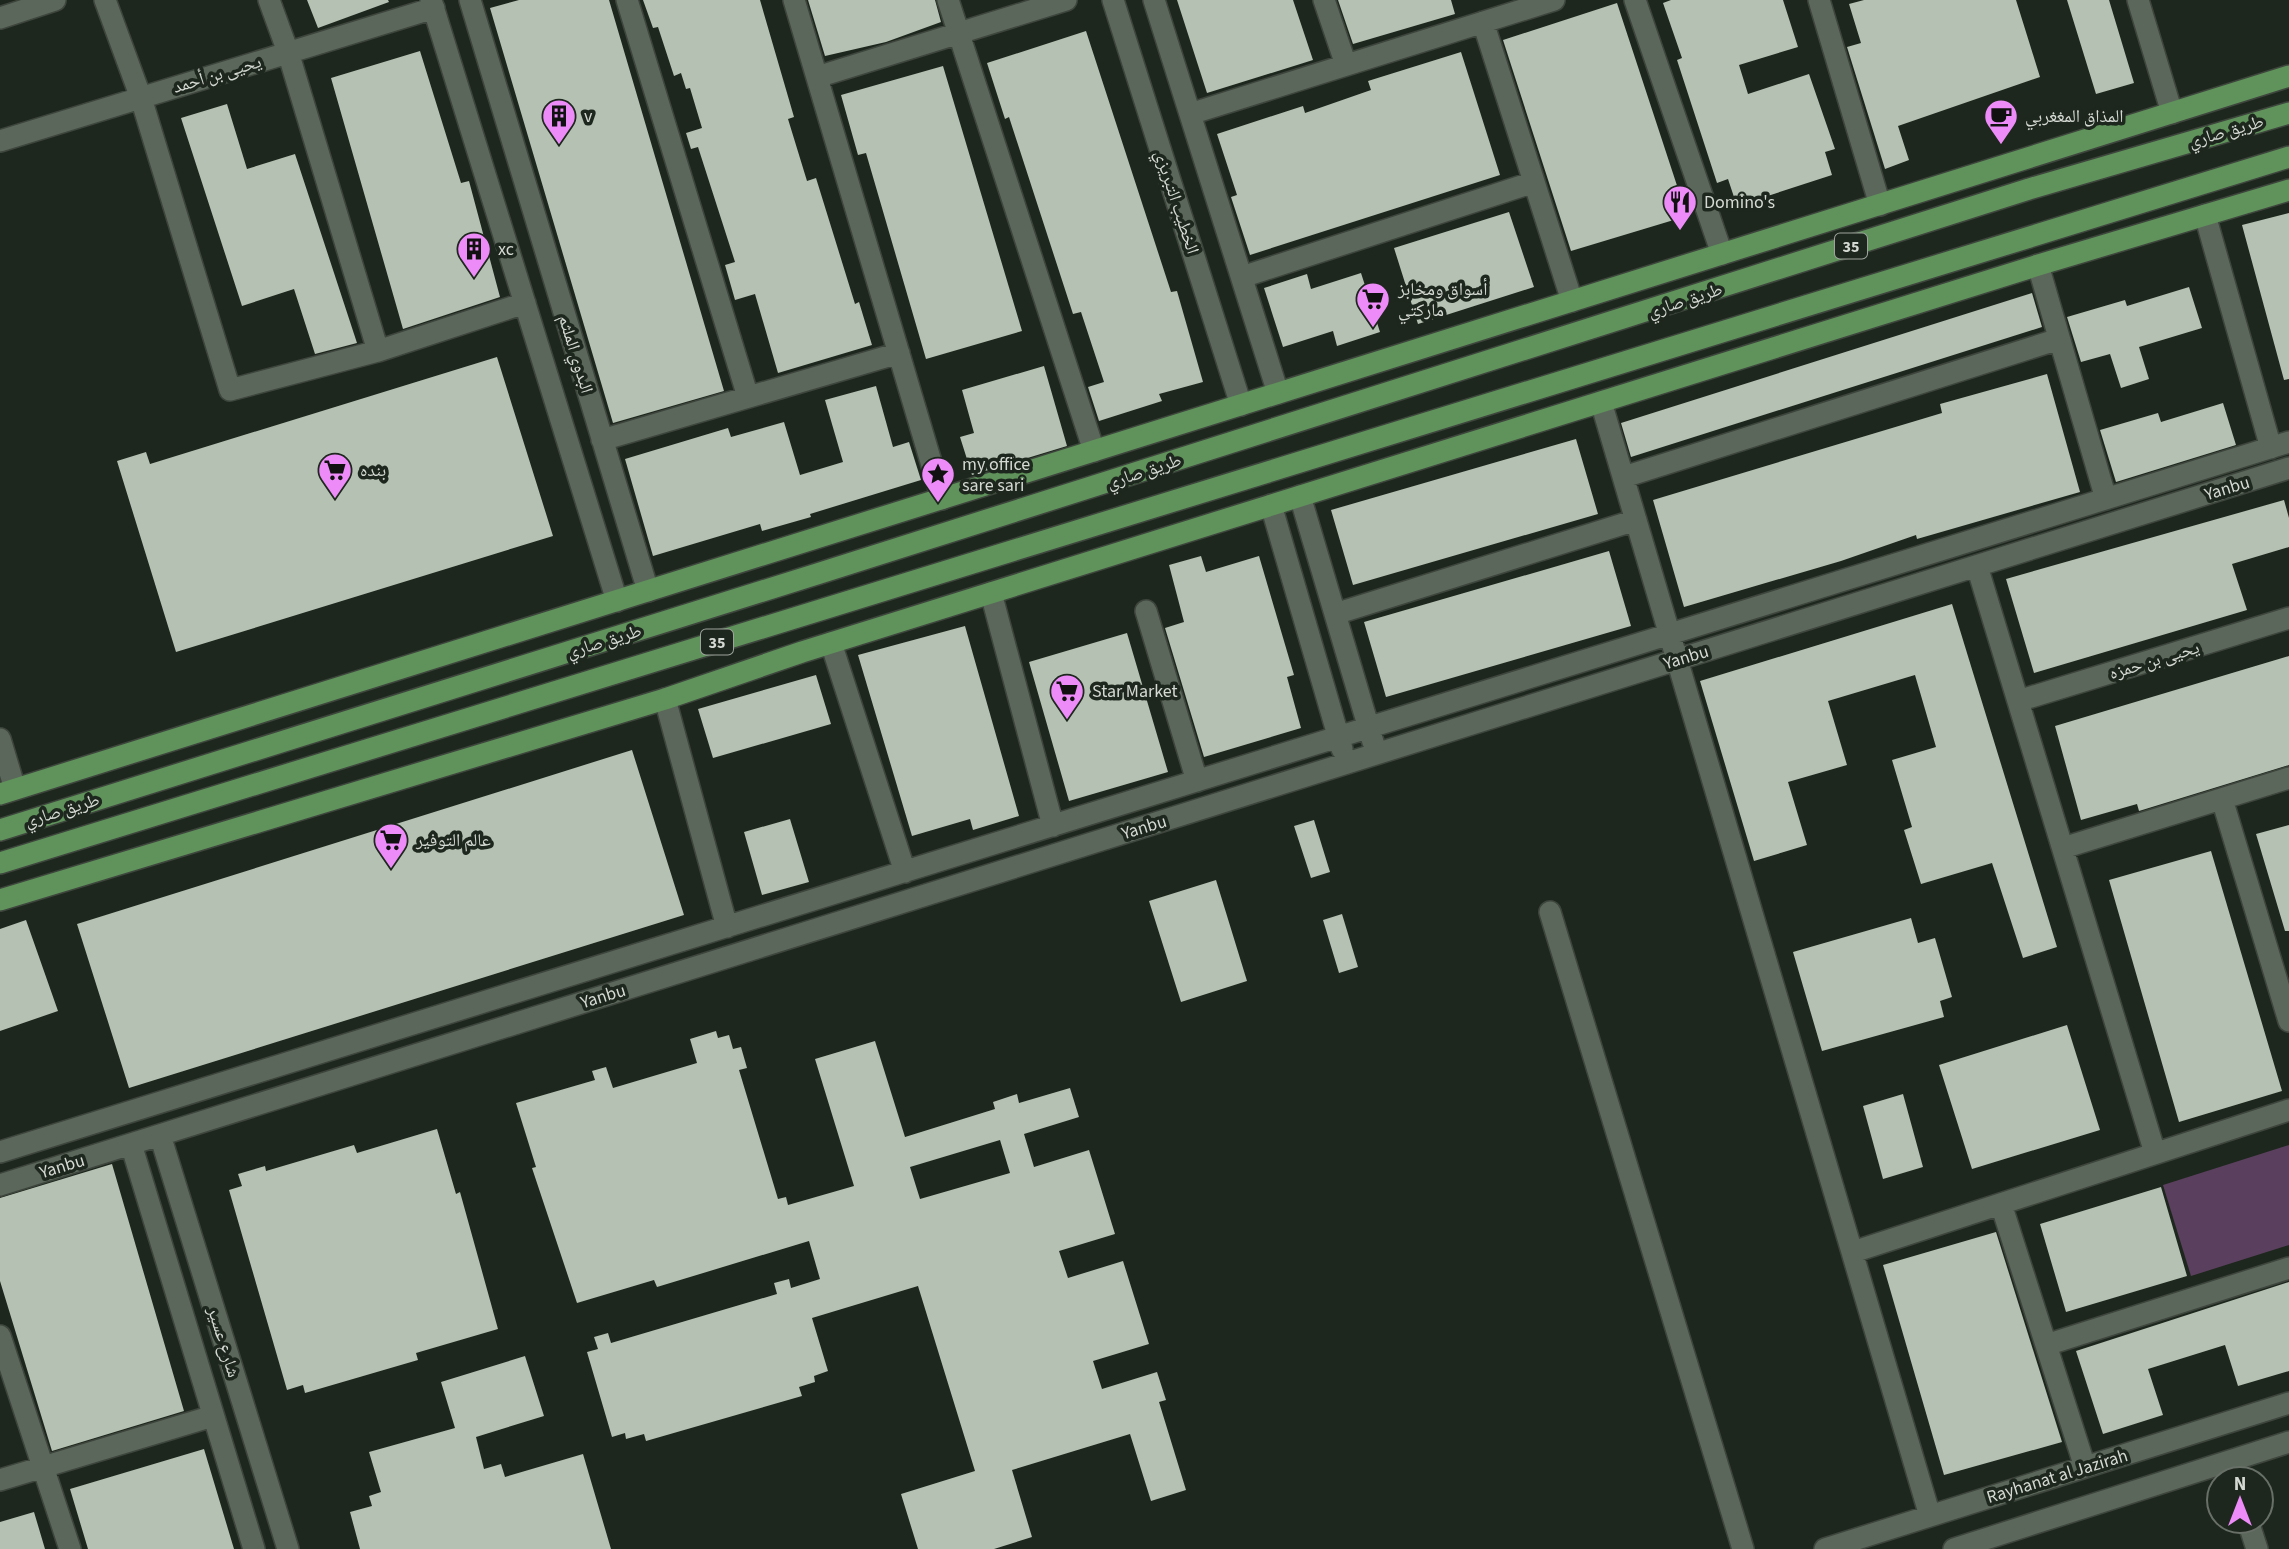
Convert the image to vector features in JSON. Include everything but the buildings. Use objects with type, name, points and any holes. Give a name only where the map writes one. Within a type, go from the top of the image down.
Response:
[{"type":"main road","points":[[8,792],[2289,76]]},
{"type":"main road","name":"طريق صاري","points":[[0,830],[1415,386],[2028,189],[2289,113]]},
{"type":"main road","name":"طريق صاري","points":[[0,863],[2289,157]]},
{"type":"main road","points":[[0,900],[666,699],[831,643],[1271,505],[2038,265],[2289,190]]},
{"type":"street","points":[[0,18],[55,0]]},
{"type":"street","points":[[105,0],[141,98],[230,390],[378,351],[525,303]]},
{"type":"street","points":[[269,0],[288,52],[378,351]]},
{"type":"street","name":"البدوي الملثم","points":[[470,0],[648,591]]},
{"type":"street","points":[[627,0],[748,397]]},
{"type":"street","points":[[794,0],[942,499]]},
{"type":"street","points":[[948,0],[1094,451]]},
{"type":"street","points":[[817,77],[1066,0]]},
{"type":"street","name":"الخطيب التبريزي","points":[[1113,0],[1241,405]]},
{"type":"street","points":[[1154,0],[1279,393]]},
{"type":"street","points":[[1324,0],[1346,65]]},
{"type":"street","points":[[1191,114],[1554,0]]},
{"type":"street","points":[[1635,0],[1722,254]]},
{"type":"street","points":[[1819,0],[1880,205]]},
{"type":"street","points":[[2138,0],[2172,113]]},
{"type":"street","name":"يحيى بن أحمد","points":[[0,141],[433,4]]},
{"type":"street","name":"البدوي الملثم","points":[[433,4],[617,601]]},
{"type":"street","points":[[1483,22],[1573,301]]},
{"type":"street","points":[[471,129],[505,117]]},
{"type":"street","points":[[1242,277],[1534,181]]},
{"type":"street","points":[[2205,215],[2280,445]]},
{"type":"street","points":[[2038,265],[2106,499]]},
{"type":"street","points":[[1624,477],[2059,339]]},
{"type":"street","points":[[602,440],[899,353]]},
{"type":"street","points":[[1601,402],[1930,1516]]},
{"type":"street","name":"Yanbu","points":[[0,1152],[2280,445]]},
{"type":"street","name":"Yanbu","points":[[0,1185],[2289,468]]},
{"type":"street","points":[[1300,496],[1377,754]]},
{"type":"street","points":[[1271,505],[1346,764]]},
{"type":"street","points":[[1335,614],[1636,520]]},
{"type":"street","points":[[1978,566],[2155,1153]]},
{"type":"street","points":[[991,593],[1053,826]]},
{"type":"street","points":[[1146,611],[1197,781]]},
{"type":"street","name":"يحيى بن حمزه","points":[[2018,701],[2289,618]]},
{"type":"street","points":[[831,643],[905,872]]},
{"type":"street","points":[[666,699],[727,927]]},
{"type":"street","points":[[0,739],[8,792]]},
{"type":"street","points":[[2063,848],[2289,778]]},
{"type":"street","points":[[2222,799],[2289,1021]]},
{"type":"street","points":[[1550,912],[1743,1549]]},
{"type":"street","points":[[1853,1252],[2289,1110]]},
{"type":"street","name":"شارع عسير","points":[[160,1135],[288,1549]]},
{"type":"street","name":"شارع عسير","points":[[131,1144],[254,1549]]},
{"type":"street","points":[[2001,1204],[2085,1467]]},
{"type":"street","points":[[2046,1345],[2289,1268]]},
{"type":"street","points":[[0,1336],[69,1549]]},
{"type":"street","name":"Rayhanat al Jazirah","points":[[1825,1549],[2289,1403]]},
{"type":"street","points":[[0,1480],[213,1416]]},
{"type":"street","name":"Rayhanat al Jazirah","points":[[2242,1465],[2289,1442]]},
{"type":"street","name":"Rayhanat al Jazirah","points":[[1954,1549],[2027,1525],[2205,1477]]},
{"type":"street","points":[[2017,1488],[2027,1525]]},
{"type":"shaded area","points":[[2289,1145],[2289,1245],[2191,1276],[2163,1185]]},
{"type":"place","name":"v","points":[[559,146]]},
{"type":"place","name":"المذاق المغغربي","points":[[2001,146]]},
{"type":"place","name":"Domino's","points":[[1680,232]]},
{"type":"place","name":"xc","points":[[474,279]]},
{"type":"place","name":"أسواق ومخابز ماركتي","points":[[1373,329]]},
{"type":"place","name":"بنده","points":[[335,500]]},
{"type":"place","name":"my office sare sari","points":[[938,504]]},
{"type":"place","name":"Star Market","points":[[1067,721]]},
{"type":"place","name":"عالم التوفير","points":[[391,870]]}]
